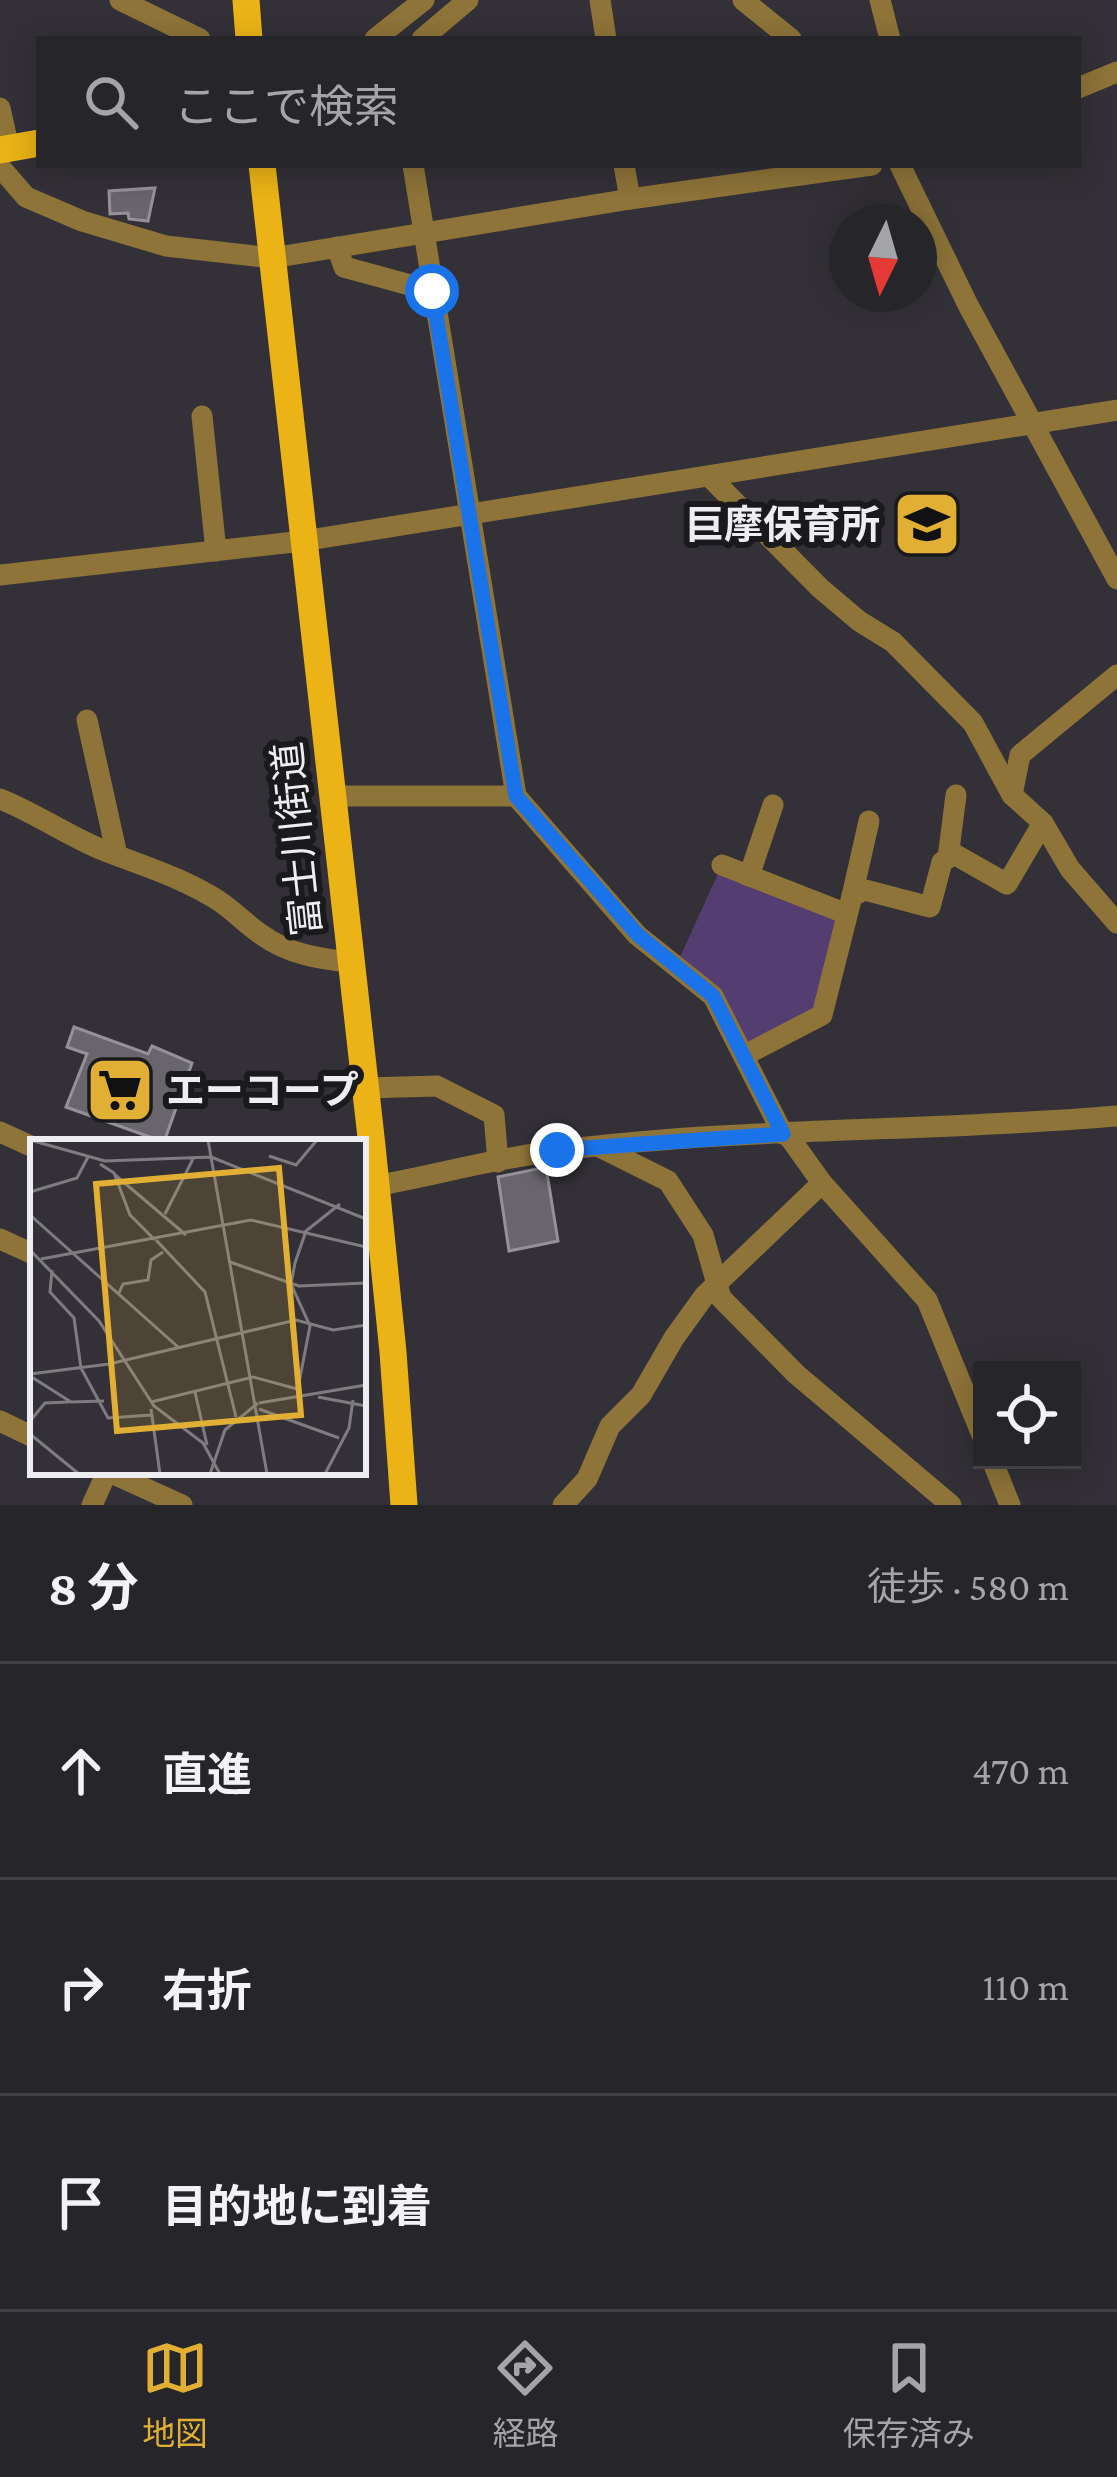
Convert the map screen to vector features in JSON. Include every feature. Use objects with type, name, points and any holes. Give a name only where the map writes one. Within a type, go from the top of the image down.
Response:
[{"type":"main road","points":[[246,0],[249,36]]},
{"type":"main road","points":[[1,132],[36,130]]},
{"type":"main road","points":[[1,132],[36,142]]},
{"type":"main road","name":"富士川街道","points":[[262,168],[365,1088],[369,1186],[404,1505]]},
{"type":"street","points":[[120,0],[194,36]]},
{"type":"street","points":[[396,32],[424,0]]},
{"type":"street","points":[[426,36],[468,0]]},
{"type":"street","points":[[600,0],[606,36]]},
{"type":"street","points":[[742,0],[787,36]]},
{"type":"street","points":[[880,0],[889,36]]},
{"type":"street","points":[[1081,87],[1117,73]]},
{"type":"street","points":[[0,167],[26,197],[82,221],[166,246],[272,258],[851,168]]},
{"type":"street","points":[[0,167],[0,178]]},
{"type":"street","points":[[413,168],[516,796],[638,935],[713,996],[785,1134],[822,1183],[927,1300],[973,1413]]},
{"type":"street","points":[[625,168],[629,199]]},
{"type":"street","points":[[902,168],[968,305],[1117,579]]},
{"type":"street","points":[[337,247],[344,267],[432,291]]},
{"type":"street","points":[[0,575],[303,541],[1117,410]]},
{"type":"street","points":[[202,416],[216,550]]},
{"type":"street","points":[[709,476],[820,588],[893,642],[973,723],[1012,795],[1043,823],[1070,869],[1117,923]]},
{"type":"street","points":[[1012,795],[1019,755],[1117,675]]},
{"type":"street","points":[[87,720],[117,855]]},
{"type":"street","points":[[948,858],[956,795]]},
{"type":"street","points":[[332,796],[516,796]]},
{"type":"street","points":[[0,800],[219,901],[265,938],[286,948],[350,962]]},
{"type":"street","points":[[749,876],[773,805]]},
{"type":"street","points":[[745,1055],[822,1015],[868,821]]},
{"type":"street","points":[[849,905],[866,890],[930,907],[942,862],[954,854],[1007,884],[1043,823]]},
{"type":"street","points":[[722,865],[849,905]]},
{"type":"street","points":[[365,1088],[437,1086],[494,1115],[498,1162]]},
{"type":"street","points":[[369,1186],[600,1147],[1117,1116]]},
{"type":"street","points":[[0,1132],[30,1147]]},
{"type":"street","points":[[600,1147],[668,1181],[703,1235],[721,1298],[796,1375],[951,1505]]},
{"type":"street","points":[[562,1505],[587,1479],[610,1426],[641,1395],[674,1338],[715,1284],[822,1183]]},
{"type":"street","points":[[0,1239],[30,1252]]},
{"type":"street","points":[[0,1421],[30,1436]]},
{"type":"street","points":[[996,1469],[1010,1505]]},
{"type":"street","points":[[96,1504],[107,1475]]},
{"type":"street","points":[[115,1475],[182,1505]]},
{"type":"shaded area","points":[[722,865],[847,914],[822,1015],[745,1055],[713,996],[675,968]]},
{"type":"building","points":[[155,188],[148,221],[129,219],[128,213],[110,214],[109,191]]},
{"type":"building","points":[[74,1027],[148,1054],[152,1046],[192,1063],[165,1139],[66,1107],[87,1054],[67,1047]]},
{"type":"building","points":[[546,1167],[558,1241],[509,1251],[498,1177]]},
{"type":"place","name":"巨摩保育所","points":[[927,524]]},
{"type":"place","name":"エーコープ","points":[[120,1090]]},
{"type":"route","points":[[432,291],[516,796],[638,935],[713,996],[783,1134],[557,1150]]}]
